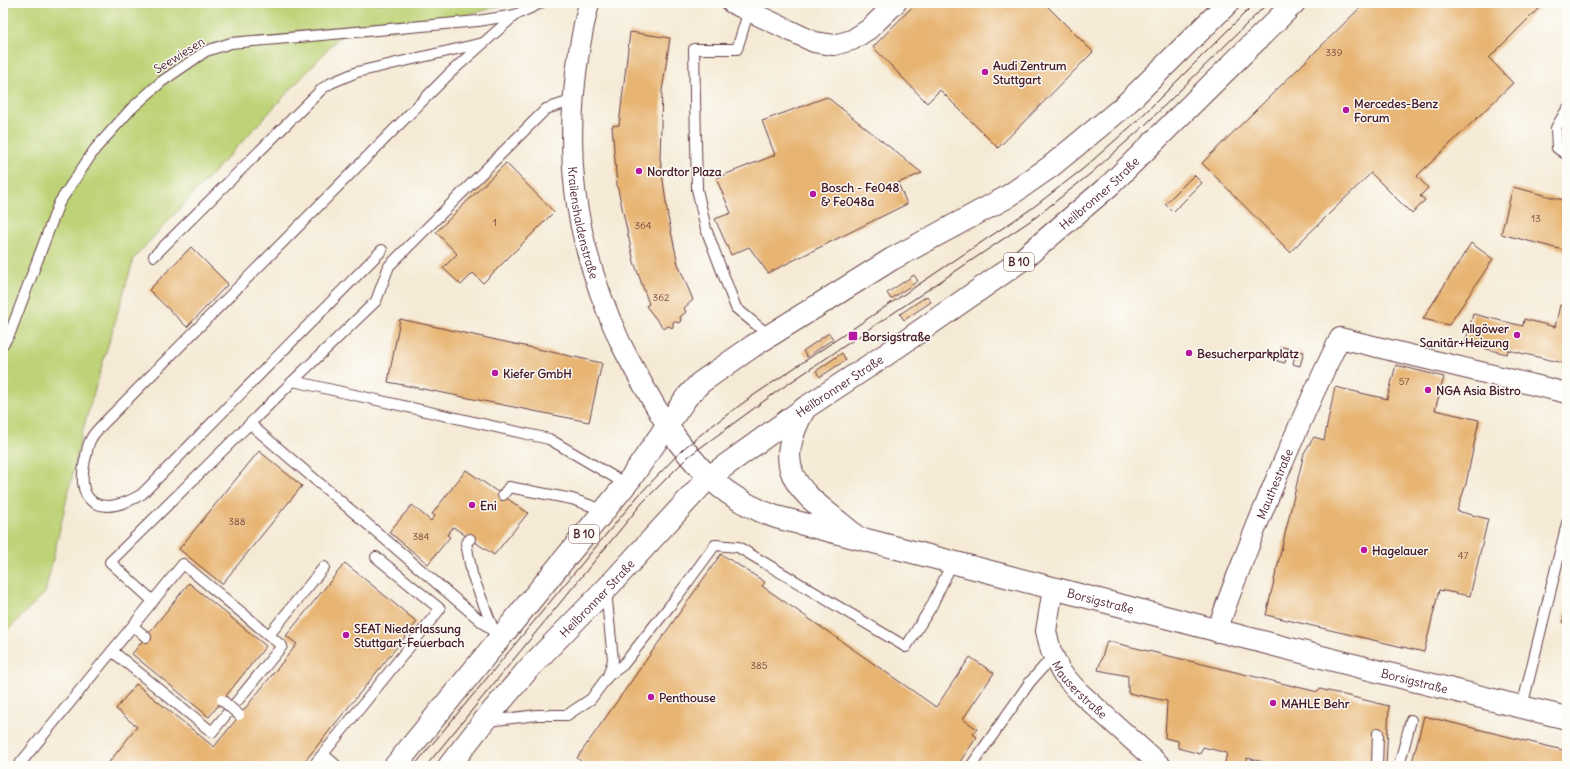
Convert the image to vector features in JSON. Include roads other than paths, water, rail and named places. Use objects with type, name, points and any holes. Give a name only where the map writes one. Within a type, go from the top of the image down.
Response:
[{"type":"main road","name":"B 10","points":[[395,766],[496,636],[626,484],[686,398],[700,383],[770,336],[892,259],[1007,196],[1050,167],[1123,108],[1228,3]]},
{"type":"main road","name":"Heilbronner Straße","points":[[449,766],[484,721],[530,667],[606,589],[708,478],[806,408],[888,354],[1023,259],[1111,184],[1294,3]]},
{"type":"main road","points":[[806,408],[798,421],[791,440],[788,460],[792,474],[796,481],[811,498],[856,537]]},
{"type":"main road","name":"Borsigstraße","points":[[667,426],[708,478],[728,494],[760,511],[1217,632],[1567,718]]},
{"type":"street","name":"Krailenshaldenstraße","points":[[589,3],[577,65],[574,100],[573,142],[575,190],[592,266],[605,303],[621,343],[667,426]]},
{"type":"street","points":[[740,6],[814,42],[834,45],[852,40],[870,29],[896,3]]},
{"type":"street","name":"Mauthestraße","points":[[1217,632],[1224,608],[1275,481],[1317,385],[1340,338],[1567,393]]},
{"type":"street","name":"Mauserstraße","points":[[1053,589],[1046,631],[1053,656],[1061,672],[1078,691],[1161,766]]},
{"type":"lane","name":"Seewiesen","points":[[3,344],[10,333],[59,204],[95,149],[131,109],[161,82],[206,51],[231,43],[448,24],[516,15],[541,3]]},
{"type":"lane","points":[[740,6],[737,49],[694,49],[696,189],[706,229],[736,308],[770,336]]},
{"type":"lane","points":[[382,250],[142,494],[129,502],[112,505],[99,505],[89,500],[83,486],[84,468],[90,440],[102,425],[451,72],[516,15]]},
{"type":"lane","points":[[154,256],[323,88],[357,72],[485,43]]},
{"type":"lane","points":[[153,601],[110,562],[376,301],[389,266],[546,109],[574,100]]},
{"type":"lane","points":[[1567,109],[1556,128],[1557,148],[1567,155]]},
{"type":"lane","points":[[293,382],[549,439],[626,484]]},
{"type":"lane","points":[[250,424],[496,636]]},
{"type":"lane","points":[[503,495],[509,487],[572,499],[603,510]]},
{"type":"lane","points":[[1522,707],[1567,523]]},
{"type":"lane","points":[[470,539],[466,544],[472,574],[496,636]]},
{"type":"lane","points":[[484,721],[537,715],[567,715],[591,699],[608,676],[623,665],[676,598],[715,545],[738,547],[906,647],[931,607],[953,561]]},
{"type":"lane","points":[[313,766],[440,609],[376,557]]},
{"type":"lane","points":[[18,766],[183,564],[282,646],[212,732],[112,651]]},
{"type":"lane","points":[[269,635],[324,567]]},
{"type":"lane","points":[[606,589],[613,660],[608,676]]},
{"type":"lane","points":[[133,626],[146,637]]},
{"type":"lane","points":[[972,766],[1030,682],[1053,656]]},
{"type":"lane","points":[[231,709],[222,700],[240,715]]},
{"type":"lane","points":[[1399,766],[1410,720]]},
{"type":"lane","points":[[1377,766],[1378,732]]},
{"type":"lane","points":[[323,754],[337,766]]},
{"type":"tram line","points":[[414,766],[638,496],[683,449],[754,395],[1031,209],[1084,168],[1138,120],[1255,3]]},
{"type":"tram line","points":[[426,766],[643,502],[689,456],[779,390],[1036,217],[1090,174],[1143,127],[1268,3]]},
{"type":"place","name":"Audi Zentrum Stuttgart","points":[[985,72]]},
{"type":"place","name":"Mercedes-Benz Forum","points":[[1346,110]]},
{"type":"place","name":"Nordtor Plaza","points":[[639,171]]},
{"type":"place","name":"Bosch - Fe048 & Fe048a","points":[[813,194]]},
{"type":"place","name":"Allgöwer Sanitär+Heizung","points":[[1517,335]]},
{"type":"place","name":"Borsigstraße","points":[[853,336]]},
{"type":"place","name":"Besucherparkplatz","points":[[1189,353]]},
{"type":"place","name":"Kiefer GmbH","points":[[495,373]]},
{"type":"place","name":"NGA Asia Bistro","points":[[1428,390]]},
{"type":"place","name":"Eni","points":[[472,505]]},
{"type":"place","name":"Hagelauer","points":[[1364,550]]},
{"type":"place","name":"SEAT Niederlassung Stuttgart-Feuerbach","points":[[346,635]]},
{"type":"place","name":"Penthouse","points":[[651,697]]},
{"type":"place","name":"MAHLE Behr","points":[[1273,703]]}]
